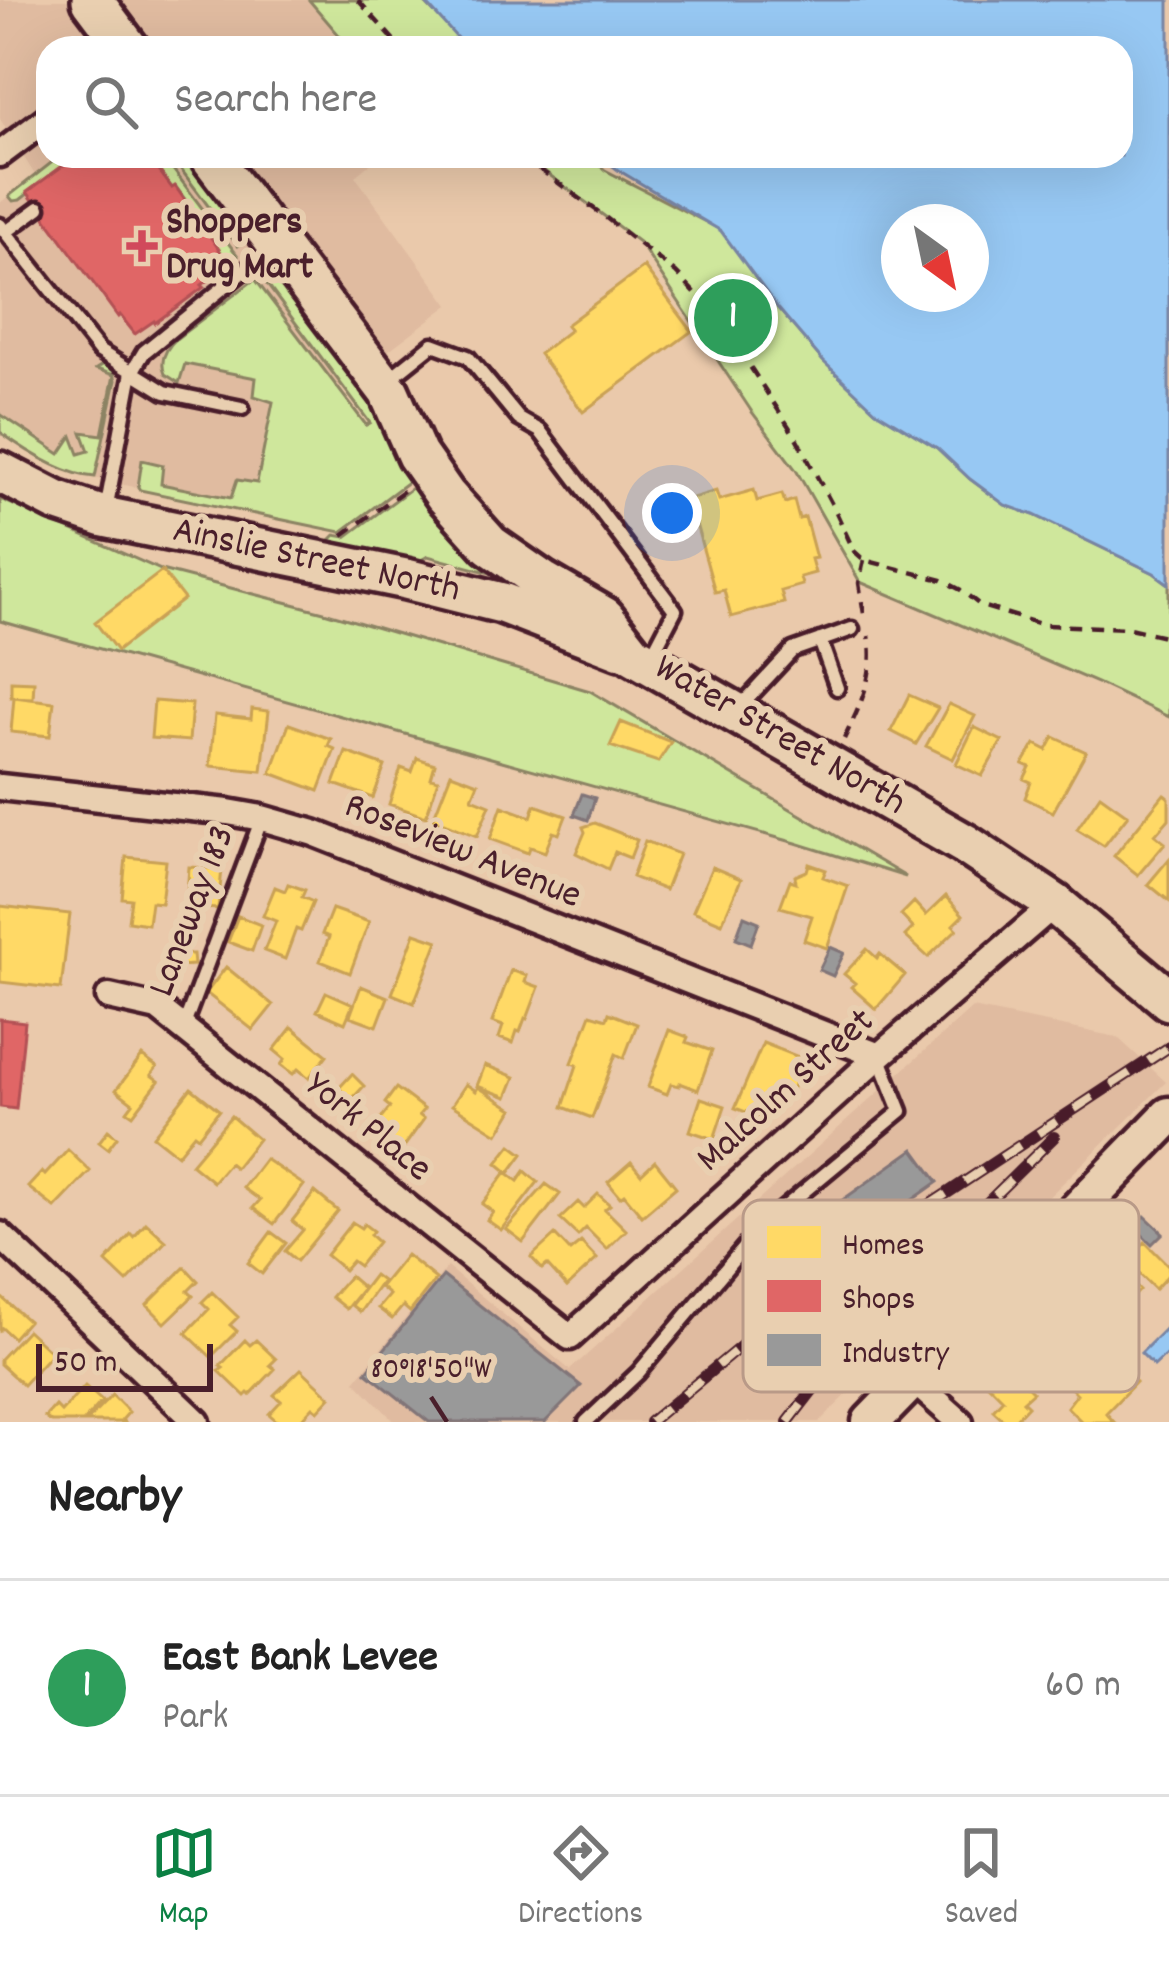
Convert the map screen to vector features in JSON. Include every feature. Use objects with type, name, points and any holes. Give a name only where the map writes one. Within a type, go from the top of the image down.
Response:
[{"type":"main road","points":[[92,0],[119,36]]},
{"type":"main road","name":"Water Street North","points":[[219,168],[383,384],[445,495],[490,545],[604,617],[641,658],[965,844],[1055,904],[1169,1000]]},
{"type":"main road","name":"Ainslie Street North","points":[[0,472],[56,501],[104,517],[502,603],[641,658]]},
{"type":"street","points":[[0,154],[36,127]]},
{"type":"street","name":"Roseview Avenue","points":[[0,788],[262,818],[314,833],[879,1056]]},
{"type":"street","name":"Malcolm Street","points":[[570,1337],[879,1056],[1055,904]]},
{"type":"street","name":"York Place","points":[[109,997],[158,1008],[570,1337]]},
{"type":"street","points":[[1088,1200],[1169,1116]]},
{"type":"street","points":[[0,1235],[197,1422]]},
{"type":"street","points":[[871,1422],[901,1392]]},
{"type":"street","points":[[926,1392],[960,1422]]},
{"type":"lane","points":[[40,208],[3,228],[99,351],[165,392],[242,408]]},
{"type":"lane","points":[[104,517],[132,372],[144,352],[277,244]]},
{"type":"lane","points":[[383,384],[433,344],[468,357],[519,419],[539,431],[675,610],[641,658]]},
{"type":"lane","points":[[735,712],[793,650],[852,629]]},
{"type":"lane","points":[[820,640],[837,688]]},
{"type":"lane","name":"Laneway 183","points":[[183,1028],[262,818]]},
{"type":"lane","points":[[793,1200],[901,1111],[879,1056]]},
{"type":"lane","points":[[586,1422],[638,1373],[743,1247]]},
{"type":"path","points":[[358,0],[390,36]]},
{"type":"path","points":[[537,168],[676,273],[710,308],[796,439],[854,551],[864,560],[942,580],[981,606],[1044,625],[1129,628],[1169,637]]},
{"type":"path","points":[[343,535],[429,472]]},
{"type":"path","points":[[828,766],[870,679],[872,652],[859,583],[864,560]]},
{"type":"shaded area","points":[[0,0],[309,0],[340,36],[36,36],[36,168],[365,168],[355,176],[449,305],[337,389],[366,426],[381,417],[341,532],[93,478],[47,460],[0,432],[0,203],[35,175],[0,119]]},
{"type":"shaded area","points":[[972,1008],[1117,1037],[1166,1082],[1046,1200],[759,1200]]},
{"type":"shaded area","points":[[743,1214],[743,1392],[850,1392],[819,1422],[395,1422],[355,1381],[447,1267],[570,1370]]},
{"type":"green space","points":[[309,0],[422,0],[457,36],[340,36]]},
{"type":"green space","points":[[45,168],[61,168],[20,200],[9,196]]},
{"type":"green space","points":[[157,168],[172,168],[238,256],[220,271],[223,255],[176,187]]},
{"type":"green space","points":[[180,168],[193,168],[249,239],[238,246]]},
{"type":"green space","points":[[540,168],[603,168],[721,230],[823,361],[875,410],[937,448],[1005,505],[1169,584],[1169,717],[860,582],[796,470],[639,242]]},
{"type":"green space","points":[[273,272],[381,417],[417,475],[341,532],[138,487],[142,460],[163,465],[161,484],[231,498],[237,480],[257,483],[273,402],[254,396],[256,378],[185,364],[179,383],[165,374],[163,364],[177,338],[255,279],[366,425],[370,423],[263,279]]},
{"type":"green space","points":[[104,364],[112,367],[116,380],[95,477],[58,467],[0,432],[0,414],[60,454],[72,436],[79,454],[89,451],[82,432],[102,435],[114,375],[96,369]]},
{"type":"green space","points":[[421,481],[509,578],[428,556],[421,560],[329,541],[335,535],[346,537]]},
{"type":"green space","points":[[0,499],[161,570],[324,612],[590,691],[906,877],[0,621]]},
{"type":"water","points":[[423,0],[1169,0],[1169,584],[1005,505],[937,448],[876,411],[823,361],[721,231],[615,168],[1133,168],[1133,36],[455,36]]},
{"type":"water","points":[[1167,1327],[1169,1352],[1154,1366],[1141,1353]]},
{"type":"building: Homes","points":[[644,267],[692,331],[583,412],[539,354],[570,330],[566,325]]},
{"type":"building: Homes","points":[[754,490],[757,501],[782,494],[785,503],[794,500],[799,519],[805,517],[816,558],[811,559],[815,573],[800,577],[802,585],[781,591],[784,603],[731,617],[724,590],[715,592],[689,499],[716,491],[719,500]]},
{"type":"building: Homes","points":[[162,571],[184,599],[117,651],[95,622]]},
{"type":"building: Homes","points":[[11,681],[34,682],[33,698],[11,697]]},
{"type":"building: Homes","points":[[909,695],[938,708],[916,744],[891,731]]},
{"type":"building: Homes","points":[[14,697],[54,702],[50,736],[11,732]]},
{"type":"building: Homes","points":[[154,701],[192,704],[189,741],[151,738]]},
{"type":"building: Homes","points":[[949,704],[975,716],[953,759],[926,746]]},
{"type":"building: Homes","points":[[252,709],[269,711],[262,771],[210,766],[215,715],[251,719]]},
{"type":"building: Homes","points":[[621,722],[671,742],[658,762],[610,746]]},
{"type":"building: Homes","points":[[289,724],[331,739],[328,746],[335,749],[319,791],[271,773]]},
{"type":"building: Homes","points":[[974,727],[1002,741],[982,776],[956,764]]},
{"type":"building: Homes","points":[[1054,737],[1086,752],[1053,812],[1025,798],[1031,782],[1024,779],[1030,767],[1023,764],[1035,744],[1047,750]]},
{"type":"building: Homes","points":[[346,752],[385,766],[373,798],[334,784]]},
{"type":"building: Homes","points":[[417,758],[435,764],[431,778],[438,780],[426,817],[389,804],[401,768],[412,772]]},
{"type":"building: Homes","points":[[451,773],[478,783],[472,798],[490,805],[477,836],[433,819]]},
{"type":"building: Homes","points":[[1164,794],[1169,798],[1169,819],[1155,835],[1165,843],[1138,875],[1114,856]]},
{"type":"building: Homes","points":[[1100,795],[1128,815],[1104,846],[1077,829]]},
{"type":"building: Homes","points":[[535,805],[566,816],[545,852],[530,847],[528,853],[490,839],[502,806],[531,817]]},
{"type":"building: Homes","points":[[595,823],[637,840],[630,858],[615,852],[608,869],[576,853],[583,827]]},
{"type":"building: Homes","points":[[645,841],[679,854],[665,890],[632,877]]},
{"type":"building: Homes","points":[[126,857],[166,861],[161,903],[151,902],[148,924],[128,921],[131,899],[122,898]]},
{"type":"building: Homes","points":[[1169,859],[1169,901],[1148,884]]},
{"type":"building: Homes","points":[[809,864],[826,870],[823,877],[848,886],[827,948],[804,940],[812,916],[780,907],[790,880],[796,882],[795,876],[807,871]]},
{"type":"building: Homes","points":[[189,867],[222,869],[218,909],[186,907]]},
{"type":"building: Homes","points":[[712,867],[741,879],[722,923],[693,911]]},
{"type":"building: Homes","points":[[288,884],[305,890],[302,897],[313,902],[285,959],[264,951],[276,921],[263,916],[275,887],[285,891]]},
{"type":"building: Homes","points":[[946,896],[963,915],[953,925],[957,929],[928,957],[905,936],[913,928],[901,915],[914,902],[926,915]]},
{"type":"building: Homes","points":[[0,906],[70,914],[61,989],[0,982]]},
{"type":"building: Homes","points":[[332,909],[369,922],[350,973],[320,961],[329,937],[322,934]]},
{"type":"building: Homes","points":[[238,916],[261,925],[252,951],[228,942]]},
{"type":"building: Homes","points":[[415,933],[438,941],[414,1003],[392,994]]},
{"type":"building: Homes","points":[[867,949],[905,975],[876,1009],[851,987],[855,983],[844,974]]},
{"type":"building: Homes","points":[[178,954],[193,954],[194,965],[179,966]]},
{"type":"building: Homes","points":[[226,967],[273,1005],[253,1030],[206,993]]},
{"type":"building: Homes","points":[[511,970],[539,987],[513,1043],[499,1038],[503,1026],[492,1022]]},
{"type":"building: Homes","points":[[361,986],[388,997],[377,1026],[350,1016]]},
{"type":"building: Homes","points":[[326,992],[353,1004],[345,1023],[317,1011]]},
{"type":"building: Homes","points":[[609,1013],[637,1024],[624,1058],[616,1054],[592,1118],[563,1107],[577,1065],[572,1063],[591,1014],[607,1019]]},
{"type":"building: Homes","points":[[292,1027],[327,1055],[309,1078],[281,1065],[285,1059],[274,1050]]},
{"type":"building: Homes","points":[[669,1030],[712,1051],[698,1090],[680,1083],[671,1084],[667,1094],[648,1087]]},
{"type":"building: Homes","points":[[763,1043],[804,1059],[790,1095],[780,1091],[773,1109],[766,1107],[762,1118],[735,1108]]},
{"type":"building: Homes","points":[[142,1056],[157,1067],[151,1075],[159,1081],[133,1115],[127,1111],[133,1103],[116,1090]]},
{"type":"building: Homes","points":[[485,1065],[515,1077],[507,1097],[477,1086]]},
{"type":"building: Homes","points":[[352,1074],[364,1086],[351,1100],[339,1088]]},
{"type":"building: Homes","points":[[466,1084],[513,1109],[498,1134],[452,1105]]},
{"type":"building: Homes","points":[[191,1088],[219,1110],[177,1155],[153,1136]]},
{"type":"building: Homes","points":[[396,1088],[424,1109],[419,1115],[424,1119],[401,1151],[373,1129],[390,1107],[385,1103]]},
{"type":"building: Homes","points":[[701,1098],[725,1106],[714,1139],[690,1131]]},
{"type":"building: Homes","points":[[231,1116],[258,1139],[235,1168],[229,1163],[213,1182],[191,1164]]},
{"type":"building: Homes","points":[[108,1130],[117,1137],[108,1149],[99,1142]]},
{"type":"building: Homes","points":[[511,1145],[523,1154],[509,1173],[497,1163]]},
{"type":"building: Homes","points":[[68,1150],[90,1171],[55,1208],[28,1187]]},
{"type":"building: Homes","points":[[265,1159],[304,1185],[274,1224],[253,1208],[260,1200],[243,1188]]},
{"type":"building: Homes","points":[[655,1161],[676,1187],[642,1216],[608,1182],[631,1162],[641,1174]]},
{"type":"building: Homes","points":[[525,1171],[538,1182],[501,1230],[487,1220],[493,1212],[482,1204],[506,1172],[518,1181]]},
{"type":"building: Homes","points":[[546,1184],[560,1194],[523,1242],[506,1229]]},
{"type":"building: Homes","points":[[315,1192],[338,1211],[297,1261],[285,1251],[303,1230],[292,1221]]},
{"type":"building: Homes","points":[[598,1194],[610,1205],[605,1209],[626,1230],[607,1249],[586,1228],[578,1236],[560,1219],[578,1202],[584,1208]]},
{"type":"building: Homes","points":[[352,1222],[361,1228],[364,1224],[378,1242],[359,1266],[352,1261],[344,1270],[326,1255]]},
{"type":"building: Homes","points":[[146,1223],[166,1241],[127,1282],[106,1262]]},
{"type":"building: Homes","points":[[271,1232],[286,1243],[262,1274],[248,1263]]},
{"type":"building: Homes","points":[[555,1235],[570,1251],[581,1242],[597,1259],[567,1287],[547,1265],[542,1269],[531,1257]]},
{"type":"building: Homes","points":[[1145,1242],[1169,1266],[1169,1274],[1155,1289],[1139,1274],[1139,1248]]},
{"type":"building: Homes","points":[[406,1255],[436,1279],[410,1312],[403,1306],[392,1319],[378,1308],[389,1295],[380,1287]]},
{"type":"building: Homes","points":[[185,1267],[198,1281],[188,1291],[193,1296],[165,1323],[147,1305]]},
{"type":"building: Homes","points":[[374,1275],[382,1281],[360,1312],[351,1305]]},
{"type":"building: Homes","points":[[349,1276],[363,1288],[346,1309],[331,1297]]},
{"type":"building: Homes","points":[[212,1292],[238,1317],[230,1325],[237,1331],[211,1357],[186,1333],[209,1309],[202,1302]]},
{"type":"building: Homes","points":[[0,1296],[28,1321],[13,1338],[0,1330]]},
{"type":"building: Homes","points":[[27,1330],[52,1353],[23,1385],[0,1359]]},
{"type":"building: Homes","points":[[245,1340],[250,1345],[256,1340],[276,1359],[270,1365],[275,1369],[245,1396],[219,1371]]},
{"type":"building: Homes","points":[[301,1369],[331,1397],[299,1422],[278,1422],[269,1414],[281,1401],[274,1395]]},
{"type":"building: Homes","points":[[85,1386],[102,1401],[83,1422],[51,1422],[45,1417],[55,1406],[61,1412]]},
{"type":"building: Homes","points":[[996,1392],[1033,1392],[1023,1401],[1028,1406],[1013,1422],[1006,1422],[993,1410],[1003,1399]]},
{"type":"building: Homes","points":[[1126,1392],[1106,1413],[1114,1422],[1082,1422],[1067,1407],[1077,1394]]},
{"type":"building: Homes","points":[[112,1395],[129,1412],[124,1422],[86,1422]]},
{"type":"building: Shops","name":"Shoppers Drug Mart","points":[[60,168],[157,168],[223,255],[220,271],[135,334],[27,192]]},
{"type":"building: Shops","points":[[0,1019],[25,1022],[16,1109],[0,1107]]},
{"type":"building: Industry","points":[[582,794],[595,798],[588,820],[574,815]]},
{"type":"building: Industry","points":[[744,916],[759,922],[751,944],[736,938]]},
{"type":"building: Industry","points":[[830,947],[844,953],[833,976],[819,970]]},
{"type":"building: Industry","points":[[914,1149],[938,1182],[912,1200],[842,1200]]},
{"type":"building: Industry","points":[[1145,1216],[1163,1233],[1152,1244],[1139,1232]]},
{"type":"building: Industry","points":[[443,1276],[581,1386],[545,1422],[429,1422],[366,1372]]},
{"type":"railway","points":[[937,1200],[1169,1047]]},
{"type":"railway","points":[[990,1200],[1054,1137]]},
{"type":"railway","points":[[650,1422],[743,1344]]},
{"type":"railway","points":[[788,1422],[811,1392]]},
{"type":"place","name":"Shoppers Drug Mart","points":[[142,246]]},
{"type":"place","name":"East Bank Levee","points":[[733,318]]}]
